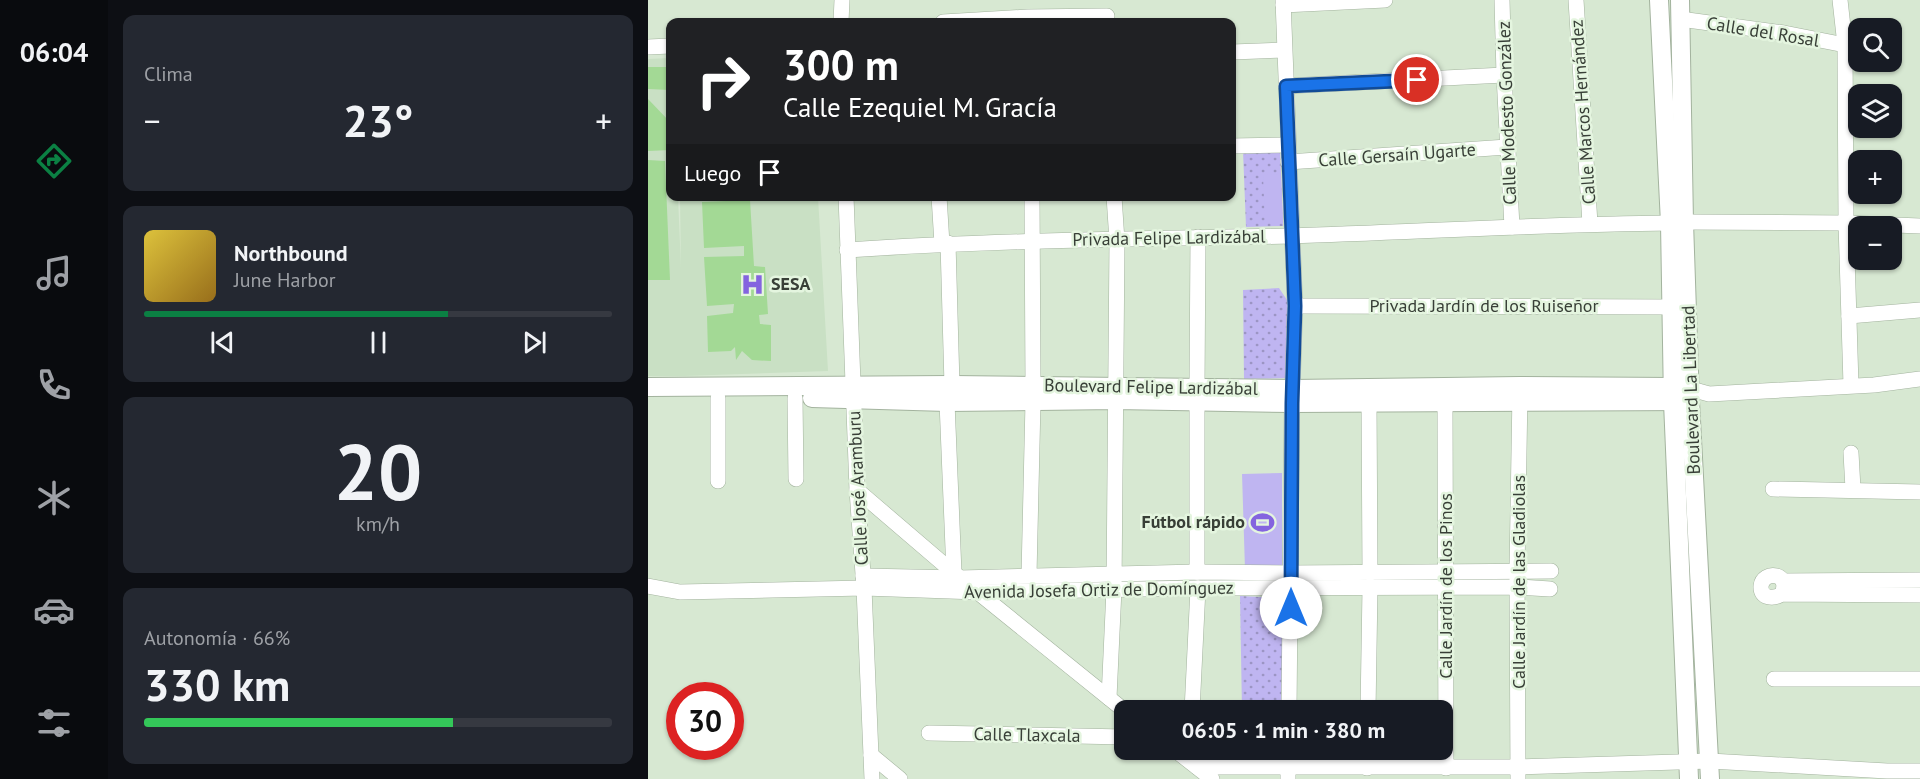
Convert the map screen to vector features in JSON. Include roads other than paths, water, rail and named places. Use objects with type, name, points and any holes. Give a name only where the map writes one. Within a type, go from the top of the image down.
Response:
[{"type":"main road","name":"Boulevard La Libertad","points":[[1659,0],[1677,223],[1689,770]]},
{"type":"main road","name":"Boulevard La Libertad","points":[[1680,0],[1677,223],[1673,307],[1682,395],[1710,770]]},
{"type":"main road","name":"Boulevard Felipe Lardizábal","points":[[648,387],[707,394],[795,398],[854,393]]},
{"type":"main road","name":"Boulevard Felipe Lardizábal","points":[[648,399],[707,394],[854,393],[1292,396],[1520,393],[1682,395]]},
{"type":"main road","name":"Boulevard Felipe Lardizábal","points":[[1292,396],[1369,402],[1445,403],[1520,393]]},
{"type":"street","points":[[841,18],[842,0]]},
{"type":"street","points":[[1107,0],[1107,18]]},
{"type":"street","points":[[1289,700],[1295,306],[1283,2],[1385,0]]},
{"type":"street","name":"Calle Modesto González","points":[[1502,0],[1512,227]]},
{"type":"street","name":"Calle Marcos Hernández","points":[[1576,0],[1590,224]]},
{"type":"street","points":[[1840,0],[1845,45],[1846,223],[1851,385]]},
{"type":"street","name":"Calle del Rosal","points":[[1680,19],[1784,33],[1845,45]]},
{"type":"street","points":[[648,47],[666,46]]},
{"type":"street","points":[[1236,52],[1284,50]]},
{"type":"street","points":[[1286,86],[1504,75]]},
{"type":"street","points":[[1236,147],[1287,145]]},
{"type":"street","name":"Calle Gersaín Ugarte","points":[[1288,162],[1507,147]]},
{"type":"street","name":"Calle José Aramburu","points":[[846,201],[872,779]]},
{"type":"street","points":[[940,201],[945,244],[957,576]]},
{"type":"street","points":[[1029,575],[1033,394],[1032,201]]},
{"type":"street","points":[[1109,698],[1114,589],[1117,241],[1114,201]]},
{"type":"street","name":"Privada Felipe Lardizábal","points":[[847,250],[945,244],[1293,236],[1590,224],[1846,223],[1920,226]]},
{"type":"street","points":[[1193,700],[1198,580],[1198,237]]},
{"type":"street","name":"Privada Jardín de los Ruiseñor","points":[[1295,306],[1673,307]]},
{"type":"street","points":[[1848,316],[1920,310]]},
{"type":"street","points":[[1682,395],[1874,385],[1920,379]]},
{"type":"street","name":"Calle Jardín de las Gladiolas","points":[[1518,773],[1517,571],[1520,393]]},
{"type":"street","points":[[707,394],[718,482]]},
{"type":"street","points":[[795,398],[796,479]]},
{"type":"street","points":[[1368,700],[1369,402]]},
{"type":"street","name":"Calle Jardín de los Pinos","points":[[1445,403],[1446,768]]},
{"type":"street","points":[[1851,453],[1853,489]]},
{"type":"street","points":[[1773,489],[1920,492]]},
{"type":"street","points":[[858,490],[957,576],[1114,702]]},
{"type":"street","name":"Avenida Josefa Ortiz de Domínguez","points":[[648,586],[680,592],[957,576],[1113,573],[1198,580],[1292,581],[1446,579],[1517,571],[1551,572]]},
{"type":"street","name":"Avenida Josefa Ortiz de Domínguez","points":[[1446,579],[1550,589]]},
{"type":"street","name":"Avenida Josefa Ortiz de Domínguez","points":[[864,582],[978,592],[1114,589],[1198,580]]},
{"type":"street","points":[[1920,580],[1782,587],[1920,595]]},
{"type":"street","points":[[1774,679],[1920,679]]},
{"type":"street","name":"Calle Tlaxcala","points":[[928,733],[1114,736]]},
{"type":"street","points":[[871,754],[900,779]]},
{"type":"street","points":[[1193,760],[1212,779]]},
{"type":"street","points":[[1198,760],[1288,774],[1367,768],[1446,768],[1518,773],[1710,770],[1888,775],[1920,771]]},
{"type":"street","points":[[1367,760],[1367,768]]},
{"type":"place","name":"SESA","points":[[753,284]]},
{"type":"place","name":"Fútbol rápido","points":[[1263,522]]}]
